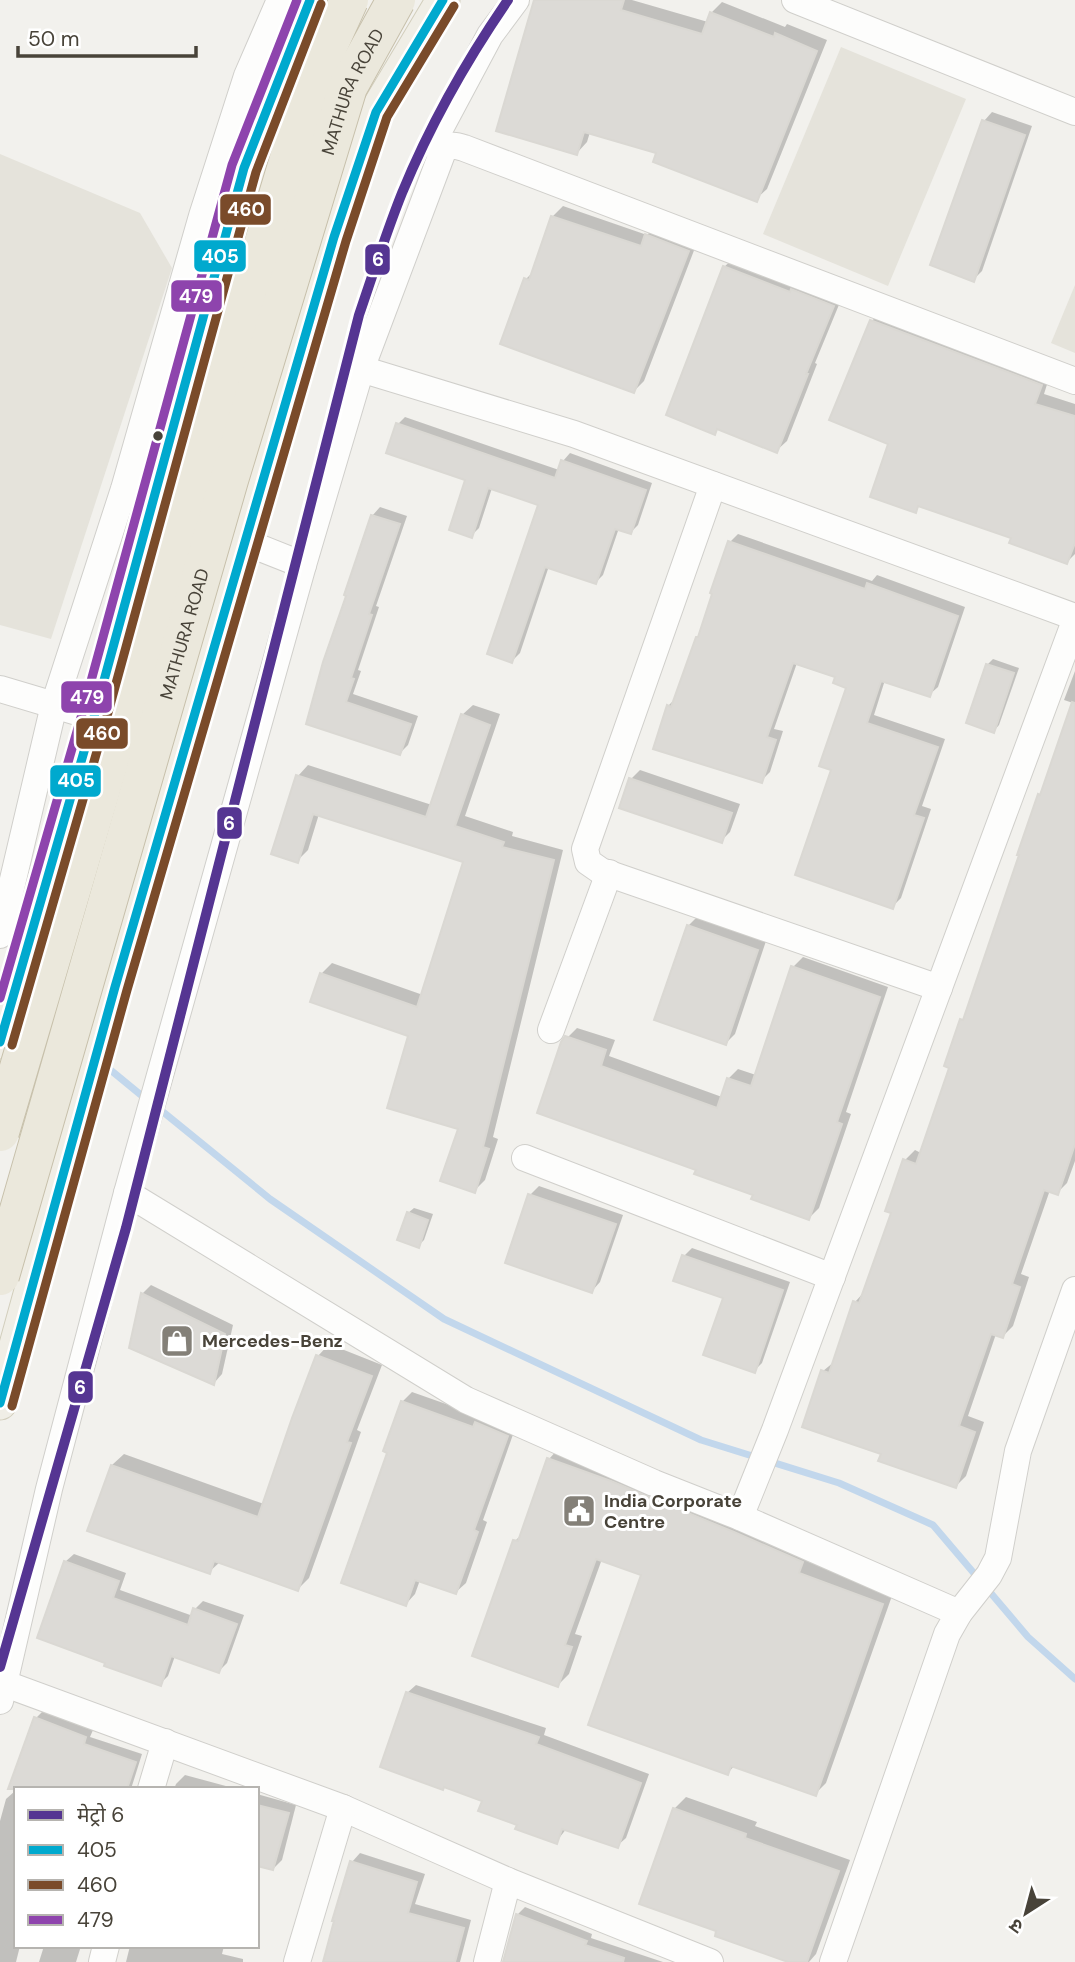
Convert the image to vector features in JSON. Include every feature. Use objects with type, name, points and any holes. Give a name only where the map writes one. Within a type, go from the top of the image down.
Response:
[{"type":"highway","name":"MATHURA ROAD","points":[[0,1132],[313,79],[349,0]]},
{"type":"highway","name":"MATHURA ROAD","points":[[0,1276],[229,480],[348,87],[396,0]]},
{"type":"main road","points":[[6,1021],[93,717],[139,495],[244,168],[310,0]]},
{"type":"main road","name":"MATHURA ROAD","points":[[0,1403],[95,1057],[334,237],[376,112],[443,0]]},
{"type":"main road","points":[[139,495],[245,542]]},
{"type":"main road","points":[[59,835],[150,868]]},
{"type":"street","points":[[0,935],[54,705],[139,495],[195,242],[243,89],[279,0]]},
{"type":"street","points":[[443,151],[433,140],[490,35],[516,0]]},
{"type":"street","points":[[795,0],[1075,111]]},
{"type":"street","points":[[710,1962],[508,1881],[343,1808],[164,1742],[2,1689],[49,1489],[152,1098],[303,565],[360,369],[443,151],[454,145],[464,148],[1075,381]]},
{"type":"street","points":[[360,369],[539,423],[1075,619],[775,1430],[744,1506]]},
{"type":"street","points":[[713,485],[585,849],[587,862],[609,873],[939,988]]},
{"type":"street","points":[[245,542],[303,565]]},
{"type":"street","points":[[0,689],[93,717]]},
{"type":"street","points":[[551,1030],[609,873]]},
{"type":"street","points":[[525,1158],[832,1277]]},
{"type":"street","points":[[127,1193],[466,1400],[654,1483],[744,1506],[958,1613]]},
{"type":"street","points":[[833,1962],[938,1657],[958,1613],[983,1582],[1002,1544],[1022,1438],[1075,1290]]},
{"type":"street","points":[[152,1787],[164,1742]]},
{"type":"street","points":[[298,1962],[343,1808]]},
{"type":"street","points":[[487,1962],[508,1881]]},
{"type":"shaded area","points":[[841,47],[966,99],[888,286],[763,234]]},
{"type":"shaded area","points":[[0,154],[140,213],[172,268],[51,639],[0,625]]},
{"type":"shaded area","points":[[1075,285],[1075,353],[1051,343]]},
{"type":"building","points":[[534,0],[624,0],[621,10],[702,34],[710,12],[774,37],[775,33],[817,51],[757,202],[653,162],[656,153],[584,132],[577,155],[496,131]]},
{"type":"building","points":[[982,120],[1025,135],[974,282],[930,265]]},
{"type":"building","points":[[551,216],[641,246],[645,234],[689,251],[634,393],[500,344],[524,278],[529,280]]},
{"type":"building","points":[[723,266],[834,306],[777,453],[717,429],[715,435],[666,415]]},
{"type":"building","points":[[870,320],[1042,385],[1035,404],[1075,416],[1075,543],[1067,564],[1009,543],[1011,538],[918,506],[916,513],[870,497],[888,444],[829,420]]},
{"type":"building","points":[[396,423],[555,478],[561,460],[646,490],[631,534],[615,529],[596,584],[545,567],[512,663],[487,654],[538,505],[488,488],[472,538],[449,530],[465,480],[386,453]]},
{"type":"building","points":[[371,515],[400,524],[369,614],[372,615],[346,702],[411,724],[400,755],[306,724],[323,662]]},
{"type":"building","points":[[728,541],[865,589],[867,583],[958,616],[930,697],[881,681],[867,723],[938,747],[914,815],[924,818],[893,909],[795,875],[831,770],[819,766],[846,688],[833,683],[835,677],[793,663],[767,737],[776,740],[762,783],[653,749],[667,705],[671,707],[698,637]]},
{"type":"building","points":[[986,664],[1014,673],[994,733],[966,723]]},
{"type":"building","points":[[1072,702],[1075,703],[1075,1144],[1058,1195],[1044,1190],[1012,1284],[1020,1287],[1003,1338],[991,1334],[959,1426],[975,1432],[956,1488],[878,1461],[881,1454],[802,1427],[821,1370],[829,1373],[853,1301],[859,1303],[891,1213],[885,1211],[903,1159],[916,1164],[949,1068],[944,1066],[960,1019],[963,1020],[1017,855]]},
{"type":"building","points":[[461,714],[490,725],[455,826],[504,842],[502,847],[554,860],[483,1147],[489,1149],[475,1193],[440,1181],[458,1129],[387,1108],[408,1036],[310,1002],[320,973],[417,1007],[463,862],[313,814],[298,863],[271,854],[296,775],[426,817]]},
{"type":"building","points":[[629,778],[732,813],[722,843],[619,808]]},
{"type":"building","points":[[687,925],[758,950],[726,1045],[654,1020]]},
{"type":"building","points":[[791,966],[880,997],[837,1122],[842,1124],[809,1220],[751,1199],[753,1195],[694,1174],[696,1170],[537,1113],[565,1036],[606,1050],[601,1066],[717,1108],[727,1078],[751,1086]]},
{"type":"building","points":[[528,1194],[616,1224],[592,1293],[505,1263]]},
{"type":"building","points":[[407,1212],[428,1220],[419,1248],[397,1240]]},
{"type":"building","points":[[682,1255],[783,1290],[755,1373],[703,1355],[723,1298],[673,1281]]},
{"type":"building","name":"Mercedes-Benz","points":[[141,1293],[225,1334],[214,1385],[129,1348]]},
{"type":"building","points":[[316,1355],[372,1376],[347,1442],[351,1443],[298,1591],[214,1561],[210,1574],[87,1531],[111,1465],[258,1517]]},
{"type":"building","points":[[401,1401],[473,1427],[475,1422],[508,1436],[474,1530],[478,1532],[456,1594],[415,1580],[406,1606],[341,1583],[387,1453],[383,1451]]},
{"type":"building","points":[[547,1458],[611,1481],[734,1532],[803,1562],[799,1573],[883,1604],[816,1796],[731,1766],[728,1775],[588,1725],[641,1575],[596,1559],[565,1645],[572,1647],[558,1687],[472,1656],[513,1540],[518,1541]]},
{"type":"building","points":[[64,1561],[119,1581],[113,1598],[188,1625],[193,1608],[237,1624],[219,1673],[171,1656],[161,1686],[37,1638]]},
{"type":"building","points":[[406,1692],[539,1737],[536,1744],[641,1783],[618,1848],[562,1829],[557,1844],[515,1829],[517,1825],[478,1811],[482,1801],[380,1767]]},
{"type":"building","points":[[34,1717],[86,1737],[84,1744],[136,1762],[128,1787],[8,1789]]},
{"type":"building","points":[[259,1806],[289,1813],[273,1870],[259,1866]]},
{"type":"building","points":[[673,1808],[746,1834],[745,1838],[839,1871],[807,1962],[788,1962],[715,1936],[716,1931],[639,1904]]},
{"type":"building","points":[[350,1861],[417,1882],[408,1913],[464,1928],[455,1962],[323,1962]]},
{"type":"building","points":[[516,1914],[587,1941],[585,1945],[624,1958],[623,1962],[503,1962]]},
{"type":"waterway","points":[[102,1063],[147,1100]]},
{"type":"waterway","points":[[157,1107],[270,1199],[444,1319],[701,1440],[839,1483],[933,1525],[1028,1637],[1075,1679]]},
{"type":"metro line","name":"6","points":[[0,1667],[126,1228],[359,315],[396,208],[424,143],[463,70],[508,0]]},
{"type":"transit line","name":"479","points":[[0,998],[82,714],[232,165],[297,0]]},
{"type":"transit line","name":"405","points":[[0,1042],[94,717],[244,168],[310,0]]},
{"type":"transit line","name":"405","points":[[0,1403],[115,987],[334,237],[376,112],[443,0]]},
{"type":"transit line","name":"460","points":[[12,1045],[106,720],[256,172],[321,4]]},
{"type":"transit line","name":"460","points":[[12,1406],[127,990],[346,241],[387,117],[454,6]]},
{"type":"place","name":"Mercedes-Benz","points":[[177,1341]]},
{"type":"place","name":"India Corporate Centre","points":[[579,1511]]}]
